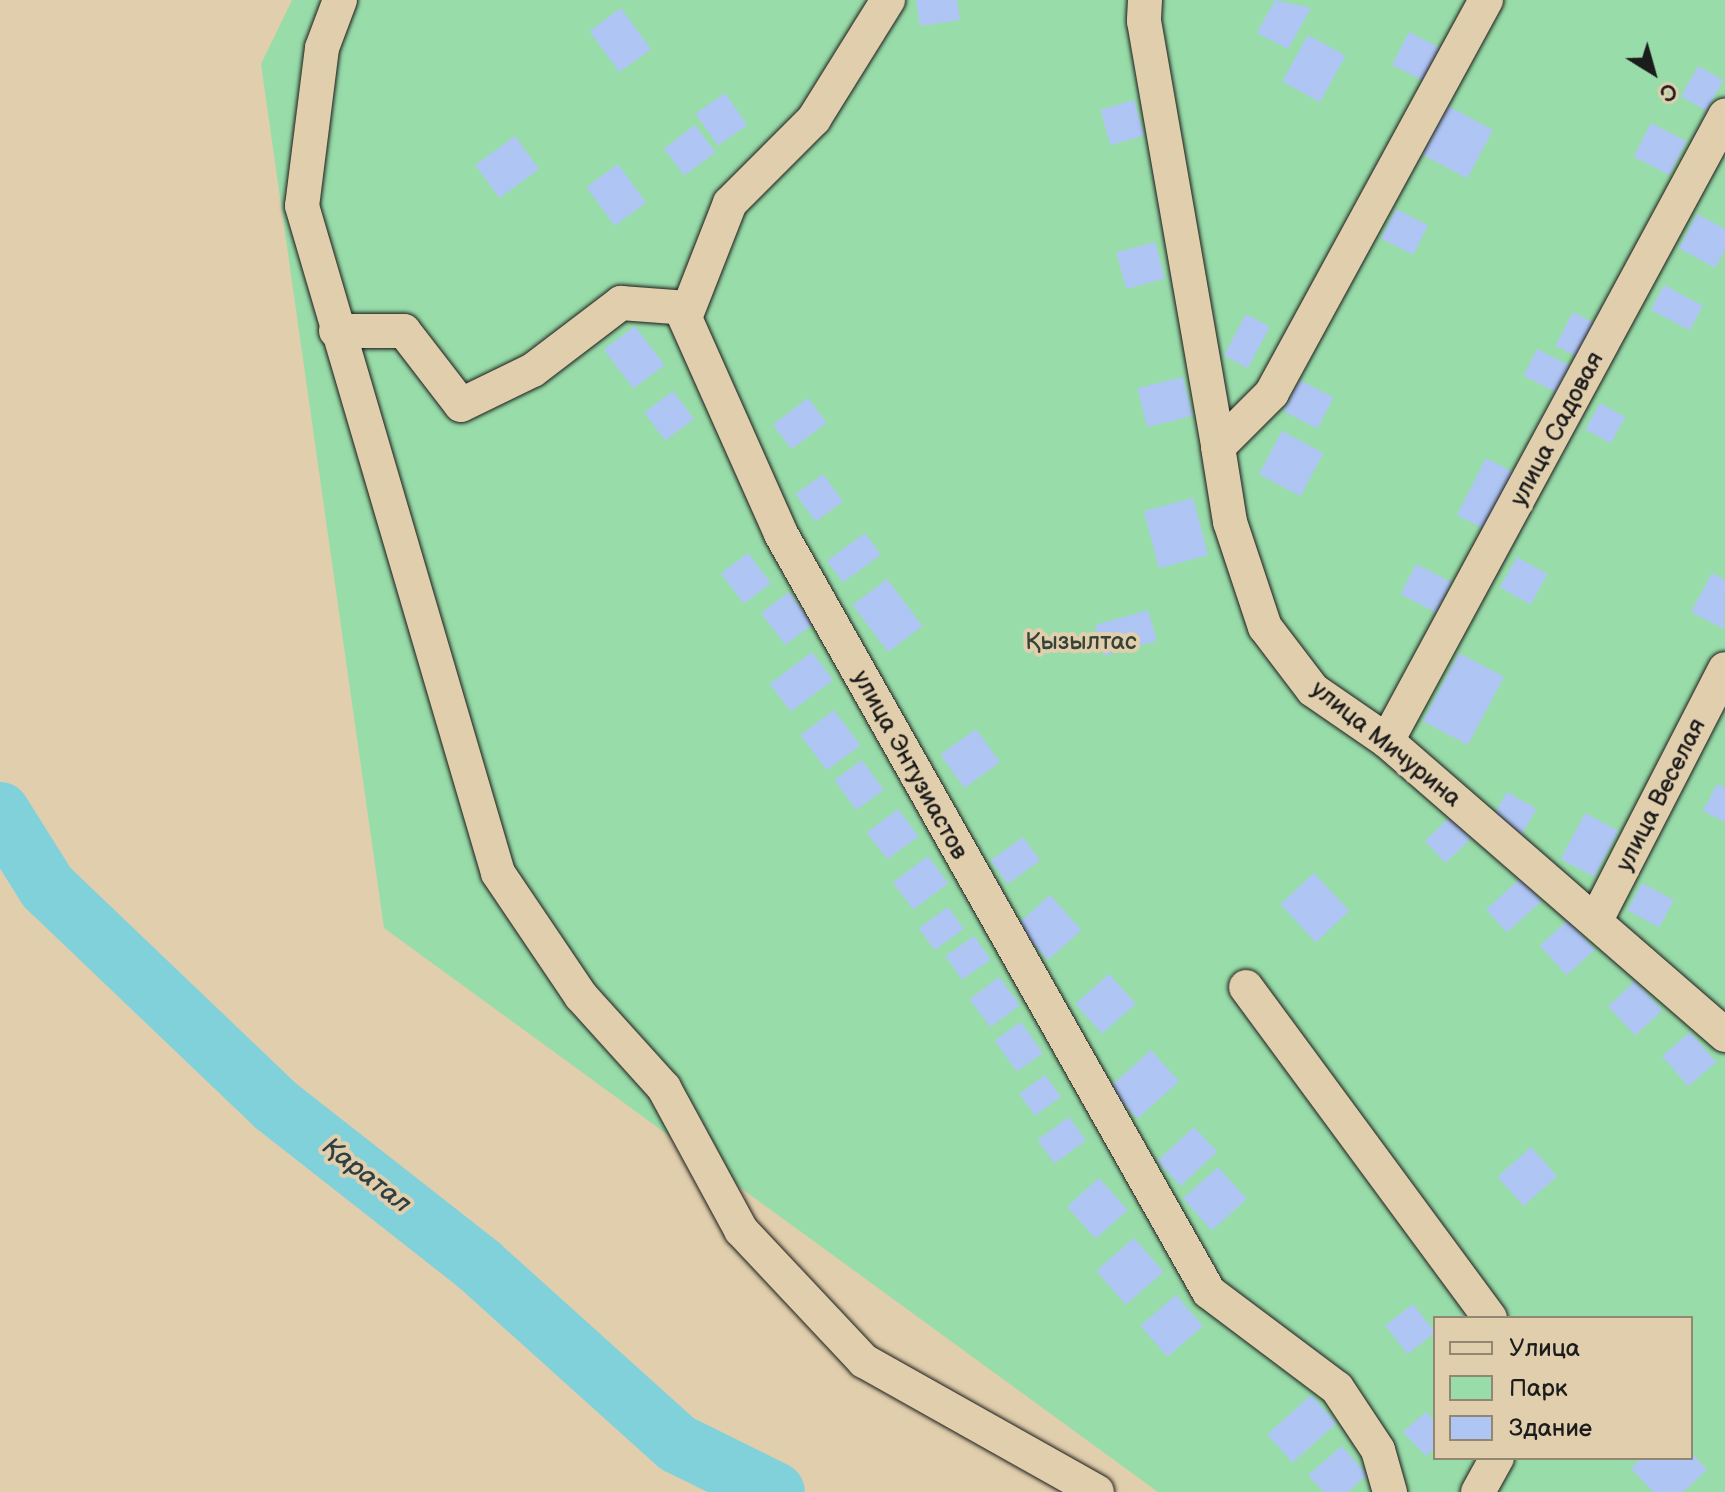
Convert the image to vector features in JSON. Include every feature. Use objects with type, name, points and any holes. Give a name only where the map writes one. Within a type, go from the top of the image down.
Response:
[{"type":"street","points":[[340,0],[322,48],[302,206],[336,331],[498,873],[581,996],[664,1088],[741,1230],[864,1361],[1097,1492]]},
{"type":"street","points":[[336,331],[404,331],[461,405],[533,370],[621,303],[688,308],[730,203],[814,119],[888,0]]},
{"type":"street","name":"улица Мичурина","points":[[1145,0],[1144,21],[1230,522],[1265,627],[1313,690],[1387,741],[1725,1035]]},
{"type":"street","points":[[1218,447],[1272,393],[1486,0]]},
{"type":"street","name":"улица Садовая","points":[[1387,741],[1725,116]]},
{"type":"street","name":"улица Энтузиастов","points":[[688,308],[685,318],[781,534],[1118,1140],[1209,1292],[1337,1388],[1378,1450],[1390,1492]]},
{"type":"street","name":"улица Веселая","points":[[1596,920],[1725,669]]},
{"type":"street","points":[[1246,987],[1489,1316]]},
{"type":"street","points":[[1478,1492],[1496,1460]]},
{"type":"green space","name":"Қызылтас","points":[[292,0],[1725,0],[1725,1492],[1158,1492],[384,928],[261,64]]},
{"type":"building","points":[[916,0],[957,0],[960,20],[920,26]]},
{"type":"building","points":[[1275,0],[1311,8],[1288,49],[1257,33]]},
{"type":"building","points":[[621,8],[651,49],[619,72],[589,31]]},
{"type":"building","points":[[1409,32],[1441,48],[1424,81],[1392,65]]},
{"type":"building","points":[[1308,35],[1346,56],[1320,102],[1282,81]]},
{"type":"building","points":[[1698,66],[1723,80],[1706,111],[1681,97]]},
{"type":"building","points":[[725,93],[747,125],[718,146],[696,114]]},
{"type":"building","points":[[1134,100],[1144,136],[1111,145],[1100,110]]},
{"type":"building","points":[[1448,106],[1493,130],[1467,179],[1422,155]]},
{"type":"building","points":[[1651,123],[1687,141],[1669,175],[1634,157]]},
{"type":"building","points":[[695,125],[715,152],[684,176],[664,148]]},
{"type":"building","points":[[515,136],[539,169],[499,198],[475,165]]},
{"type":"building","points":[[618,164],[646,203],[615,226],[586,187]]},
{"type":"building","points":[[1396,209],[1428,225],[1413,255],[1381,238]]},
{"type":"building","points":[[1697,214],[1725,229],[1725,250],[1715,268],[1679,248]]},
{"type":"building","points":[[1155,242],[1165,279],[1126,289],[1116,252]]},
{"type":"building","points":[[1664,285],[1703,306],[1690,330],[1651,310]]},
{"type":"building","points":[[1573,312],[1599,325],[1582,359],[1556,346]]},
{"type":"building","points":[[1246,314],[1270,327],[1248,368],[1224,355]]},
{"type":"building","points":[[635,326],[664,365],[633,389],[604,349]]},
{"type":"building","points":[[1537,349],[1576,369],[1563,396],[1523,376]]},
{"type":"building","points":[[1183,377],[1193,416],[1147,427],[1137,388]]},
{"type":"building","points":[[1300,380],[1334,398],[1317,429],[1284,411]]},
{"type":"building","points":[[673,391],[694,419],[665,441],[644,413]]},
{"type":"building","points":[[808,398],[827,423],[792,449],[773,424]]},
{"type":"building","points":[[1600,403],[1625,417],[1611,443],[1585,429]]},
{"type":"building","points":[[1282,431],[1323,453],[1300,496],[1259,474]]},
{"type":"building","points":[[1486,458],[1517,474],[1488,531],[1457,515]]},
{"type":"building","points":[[823,474],[843,502],[815,521],[795,494]]},
{"type":"building","points":[[1193,498],[1208,555],[1159,568],[1144,511]]},
{"type":"building","points":[[865,533],[881,555],[843,582],[827,561]]},
{"type":"building","points":[[748,553],[771,583],[744,604],[721,573]]},
{"type":"building","points":[[1517,557],[1548,574],[1531,605],[1500,588]]},
{"type":"building","points":[[1416,564],[1452,582],[1436,612],[1401,594]]},
{"type":"building","points":[[1712,573],[1725,580],[1724,629],[1691,612]]},
{"type":"building","points":[[887,579],[923,626],[888,652],[853,605]]},
{"type":"building","points":[[789,592],[813,624],[785,645],[761,613]]},
{"type":"building","points":[[1148,610],[1157,641],[1104,656],[1095,625]]},
{"type":"building","points":[[812,652],[833,680],[791,712],[770,684]]},
{"type":"building","points":[[1459,653],[1504,677],[1468,745],[1423,721]]},
{"type":"building","points":[[834,710],[860,745],[827,770],[800,735]]},
{"type":"building","points":[[976,729],[1000,762],[965,788],[940,755]]},
{"type":"building","points":[[862,760],[884,790],[856,810],[834,780]]},
{"type":"building","points":[[1717,784],[1725,788],[1725,822],[1703,811]]},
{"type":"building","points":[[1507,792],[1536,809],[1520,838],[1490,821]]},
{"type":"building","points":[[898,809],[918,836],[887,860],[867,832]]},
{"type":"building","points":[[1585,813],[1619,831],[1594,877],[1561,859]]},
{"type":"building","points":[[1450,817],[1471,839],[1446,863],[1425,841]]},
{"type":"building","points":[[1023,837],[1040,860],[1008,884],[991,861]]},
{"type":"building","points":[[928,856],[948,883],[913,910],[893,882]]},
{"type":"building","points":[[1314,873],[1349,911],[1316,942],[1280,904]]},
{"type":"building","points":[[1521,878],[1542,901],[1507,932],[1486,909]]},
{"type":"building","points":[[1642,883],[1674,900],[1659,927],[1627,910]]},
{"type":"building","points":[[1050,895],[1081,930],[1048,960],[1017,925]]},
{"type":"building","points":[[948,907],[964,929],[935,950],[919,928]]},
{"type":"building","points":[[1568,920],[1595,950],[1567,975],[1540,945]]},
{"type":"building","points":[[974,936],[991,960],[962,980],[945,956]]},
{"type":"building","points":[[1109,974],[1136,1004],[1102,1034],[1076,1004]]},
{"type":"building","points":[[999,977],[1020,1005],[991,1027],[969,999]]},
{"type":"building","points":[[1635,981],[1662,1010],[1635,1035],[1608,1006]]},
{"type":"building","points":[[1021,1022],[1043,1053],[1017,1071],[995,1040]]},
{"type":"building","points":[[1690,1032],[1716,1062],[1688,1086],[1662,1056]]},
{"type":"building","points":[[1151,1050],[1179,1081],[1137,1119],[1109,1087]]},
{"type":"building","points":[[1045,1075],[1061,1097],[1035,1116],[1019,1094]]},
{"type":"building","points":[[1069,1117],[1086,1140],[1054,1163],[1037,1140]]},
{"type":"building","points":[[1194,1127],[1217,1152],[1181,1186],[1157,1161]]},
{"type":"building","points":[[1531,1147],[1557,1176],[1524,1206],[1498,1177]]},
{"type":"building","points":[[1218,1167],[1247,1199],[1212,1230],[1183,1198]]},
{"type":"building","points":[[1099,1178],[1128,1210],[1096,1239],[1067,1207]]},
{"type":"building","points":[[1134,1238],[1164,1272],[1126,1305],[1096,1271]]},
{"type":"building","points":[[1176,1295],[1203,1326],[1167,1357],[1141,1326]]},
{"type":"building","points":[[1413,1304],[1433,1330],[1433,1334],[1408,1354],[1385,1326]]},
{"type":"building","points":[[1311,1395],[1336,1423],[1293,1463],[1267,1434]]},
{"type":"building","points":[[1426,1412],[1433,1420],[1433,1450],[1426,1456],[1403,1432]]},
{"type":"building","points":[[1342,1446],[1367,1475],[1348,1492],[1324,1492],[1308,1475]]},
{"type":"building","points":[[1693,1454],[1707,1470],[1683,1492],[1653,1492],[1631,1468],[1640,1460],[1693,1460]]},
{"type":"waterway","name":"Қаратал","points":[[0,812],[47,887],[275,1105],[480,1266],[678,1444],[775,1492]]}]
